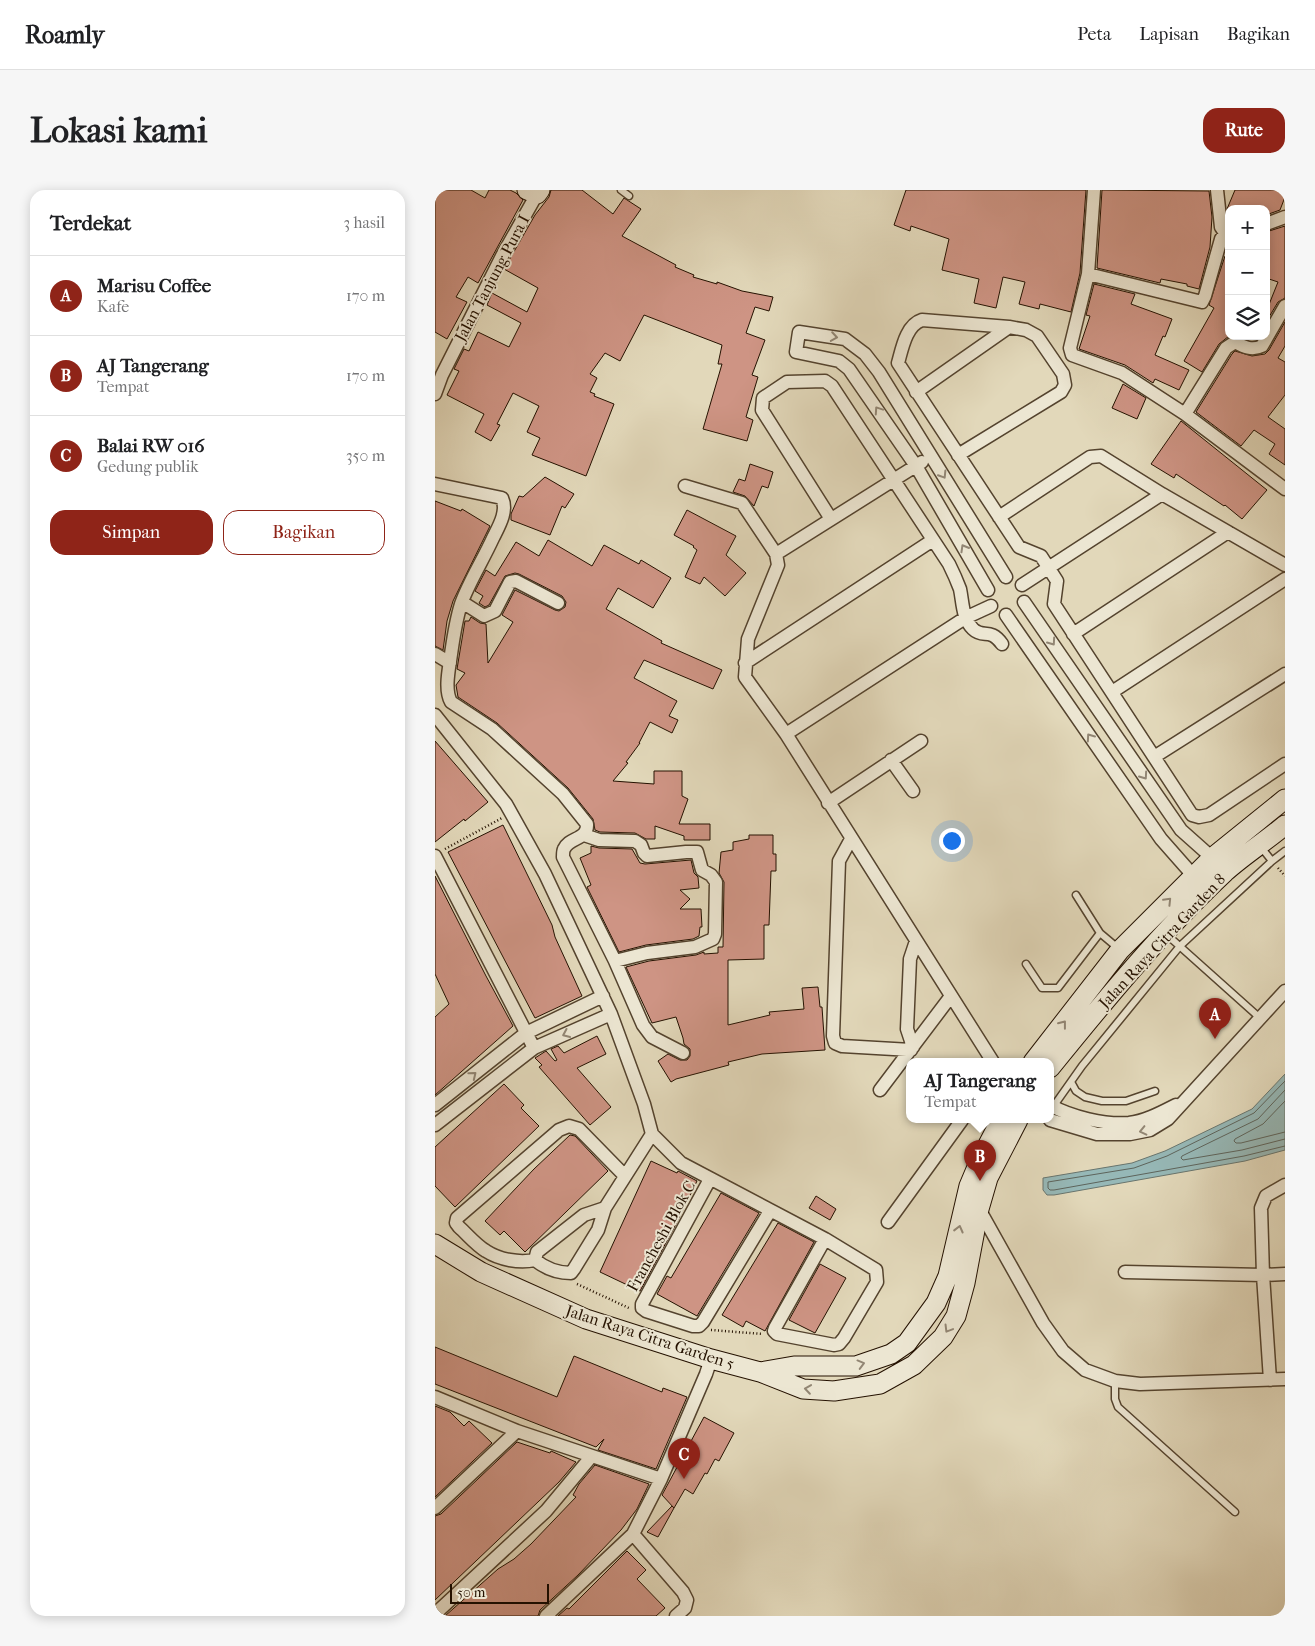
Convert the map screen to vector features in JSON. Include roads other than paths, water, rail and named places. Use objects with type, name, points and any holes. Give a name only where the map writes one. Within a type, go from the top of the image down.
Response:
[{"type":"street","points":[[1093,190],[1088,274],[1070,348],[1072,355],[1122,373],[1185,414],[1285,489]]},
{"type":"street","points":[[1217,190],[1221,227],[1225,231]]},
{"type":"street","name":"Jalan Tanjung Pura I","points":[[435,394],[439,374],[502,256],[534,191]]},
{"type":"street","points":[[1270,223],[1285,218]]},
{"type":"street","points":[[1088,274],[1202,302],[1221,239],[1225,235]]},
{"type":"street","points":[[1185,414],[1226,348],[1235,342],[1245,348],[1258,348],[1262,346],[1285,306]]},
{"type":"street","points":[[958,455],[1061,392],[1065,384],[1063,374],[1037,336],[1026,330],[1009,327],[922,320],[916,322],[911,327],[898,363],[916,392],[1019,547],[1041,556],[1057,581],[1054,604],[1192,815],[1199,817],[1209,815],[1285,764]]},
{"type":"street","points":[[916,392],[1009,327]]},
{"type":"street","points":[[988,590],[916,466],[849,369],[839,361],[796,352],[799,332],[845,339],[865,354],[879,372],[1006,577],[1017,581],[1021,585],[1025,596],[1024,602],[1017,611],[1006,615]]},
{"type":"street","points":[[831,519],[761,410],[763,398],[787,382],[825,381],[832,386],[949,564],[959,588],[965,618],[974,630],[981,634],[990,633],[997,637],[1002,644]]},
{"type":"street","points":[[999,517],[1090,457],[1097,455],[1285,565]]},
{"type":"street","points":[[777,554],[932,456]]},
{"type":"street","points":[[435,484],[502,498],[505,509],[500,524],[462,602],[455,625],[448,696],[451,702],[492,728],[563,794],[587,824],[583,836],[568,844],[564,849],[563,857],[615,962],[643,1025],[652,1037],[683,1053]]},
{"type":"street","points":[[685,486],[742,503],[777,554],[778,564],[748,639],[745,676],[786,734],[990,1058]]},
{"type":"street","points":[[1021,585],[1162,494]]},
{"type":"street","points":[[1073,634],[1228,532]]},
{"type":"street","points":[[745,663],[933,540]]},
{"type":"street","points":[[1006,577],[995,581],[988,590],[987,596],[991,606],[995,611],[1006,615],[1161,839],[1207,890]]},
{"type":"street","points":[[1112,692],[1285,579]]},
{"type":"street","points":[[462,602],[483,616],[495,611],[510,582],[516,581],[558,603]]},
{"type":"street","points":[[1024,602],[1181,830],[1227,871]]},
{"type":"street","points":[[786,734],[965,618],[991,606]]},
{"type":"street","points":[[435,654],[450,663]]},
{"type":"street","points":[[1154,757],[1285,674]]},
{"type":"street","points":[[435,715],[512,813],[545,874],[611,1014],[644,1104],[652,1134],[681,1163],[825,1240],[876,1270],[877,1282],[839,1344],[834,1345],[777,1334],[774,1331],[775,1328],[825,1240]]},
{"type":"street","points":[[828,803],[921,741]]},
{"type":"street","points":[[891,760],[913,791]]},
{"type":"street","name":"Jalan Raya Citra Garden 8","points":[[1036,1058],[1120,950],[1212,858],[1285,799]]},
{"type":"street","name":"Jalan Raya Citra Garden 8","points":[[1054,1063],[1122,980],[1165,933],[1227,871],[1285,825]]},
{"type":"street","points":[[583,836],[599,840],[635,841],[641,845],[647,856],[697,852],[702,870],[711,875],[716,882],[715,934],[713,939],[695,947],[647,953],[615,962]]},
{"type":"street","points":[[851,839],[839,861],[833,1036],[835,1043],[842,1046],[912,1048]]},
{"type":"street","points":[[439,853],[534,1048]]},
{"type":"street","points":[[912,1048],[907,1029],[910,959],[916,941]]},
{"type":"street","points":[[1054,1121],[1097,1134],[1131,1134],[1151,1130],[1168,1119],[1285,991]]},
{"type":"street","points":[[435,1105],[526,1033],[603,996]]},
{"type":"street","points":[[880,1090],[951,996]]},
{"type":"street","points":[[435,1125],[534,1048],[611,1014]]},
{"type":"street","points":[[1054,1107],[1068,1113],[1105,1123],[1130,1123],[1153,1117],[1181,1103]]},
{"type":"street","points":[[888,1222],[960,1123]]},
{"type":"street","points":[[760,1372],[803,1389],[834,1391],[880,1384],[915,1366],[943,1337],[956,1316],[965,1283],[972,1206],[969,1186],[979,1160],[999,1123]]},
{"type":"street","points":[[760,1372],[794,1366],[856,1366],[891,1354],[907,1343],[937,1303],[972,1206],[1016,1123]]},
{"type":"street","points":[[625,1176],[579,1129],[569,1126],[559,1130],[457,1218],[456,1223],[486,1251],[514,1261],[525,1262],[535,1260],[543,1266],[571,1273],[598,1230],[605,1208],[652,1134]]},
{"type":"street","name":"Francheshi Blok C","points":[[710,1179],[641,1304],[642,1308],[693,1326],[699,1326],[770,1211]]},
{"type":"street","points":[[1271,1380],[1263,1275],[1261,1208],[1266,1196],[1285,1185]]},
{"type":"street","points":[[972,1206],[1043,1323],[1063,1351],[1085,1370],[1115,1381],[1140,1384],[1285,1379]]},
{"type":"street","points":[[535,1260],[537,1252],[583,1215],[605,1208]]},
{"type":"street","name":"Jalan Raya Citra Garden 5","points":[[435,1244],[481,1272],[586,1319],[711,1359],[760,1372]]},
{"type":"street","points":[[1125,1272],[1285,1274]]},
{"type":"street","points":[[546,1616],[633,1534],[661,1479],[711,1359]]},
{"type":"street","points":[[436,1399],[517,1431],[661,1479]]},
{"type":"street","points":[[435,1508],[517,1431]]},
{"type":"street","points":[[435,1614],[546,1511],[591,1457]]},
{"type":"street","points":[[633,1534],[683,1592],[687,1600],[685,1608],[676,1616]]},
{"type":"lane","points":[[621,190],[629,196]]},
{"type":"lane","points":[[1259,846],[1272,861]]},
{"type":"lane","points":[[1054,1103],[1179,946],[1285,851]]},
{"type":"lane","points":[[1076,895],[1099,933],[1120,950]]},
{"type":"lane","points":[[1026,964],[1042,988],[1058,988],[1099,933]]},
{"type":"lane","points":[[1165,933],[1260,1018]]},
{"type":"lane","points":[[1071,1082],[1076,1092],[1102,1101],[1126,1101],[1155,1091]]},
{"type":"lane","points":[[1115,1381],[1115,1399],[1118,1406],[1235,1512]]},
{"type":"water","points":[[1285,1074],[1285,1150],[1245,1161],[1054,1195],[1047,1195],[1043,1190],[1043,1178],[1132,1163],[1165,1151],[1252,1109]]},
{"type":"place","name":"Marisu Coffee","points":[[1215,1039]]},
{"type":"place","name":"AJ Tangerang","points":[[980,1181]]},
{"type":"place","name":"Balai RW 016","points":[[684,1479]]}]
